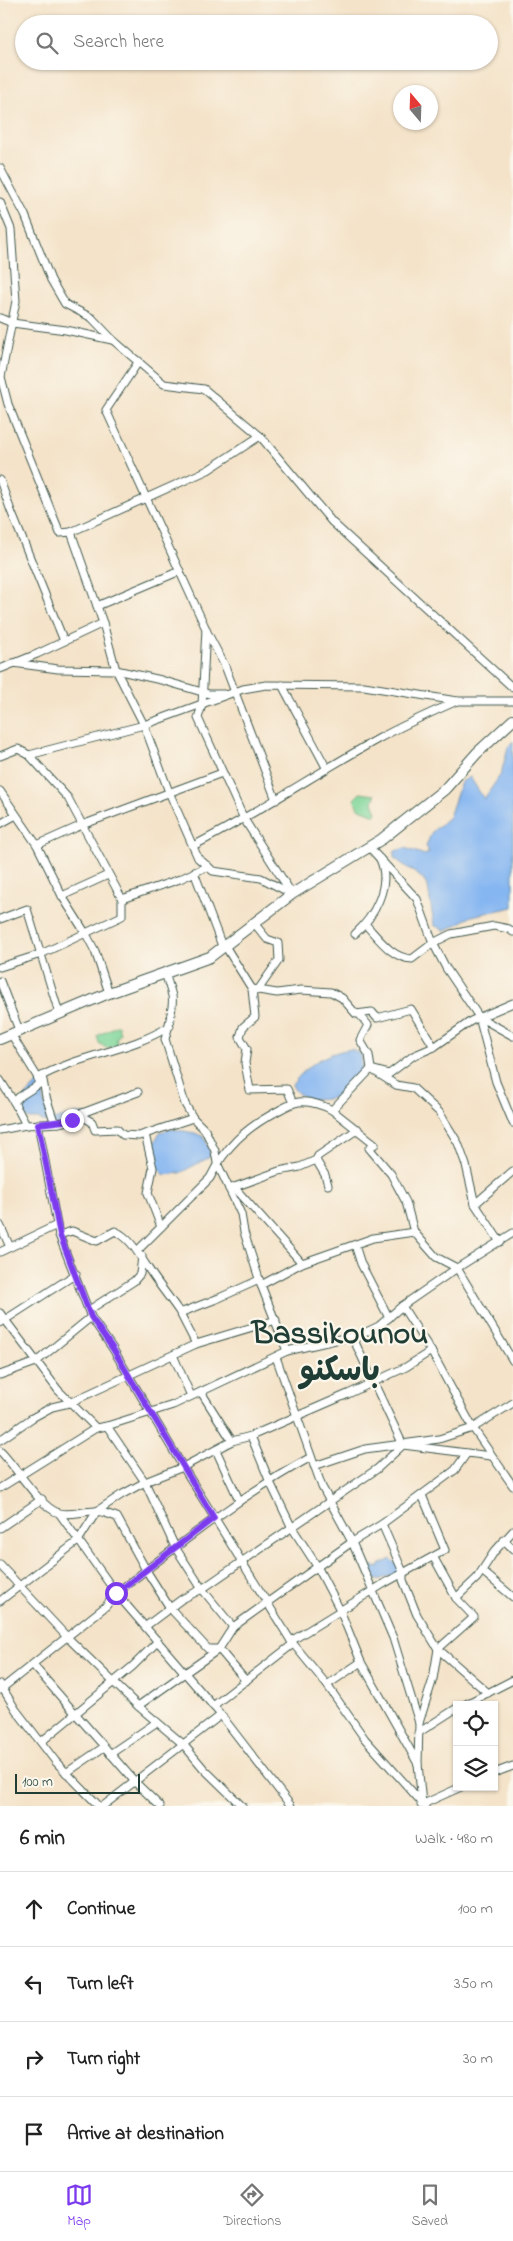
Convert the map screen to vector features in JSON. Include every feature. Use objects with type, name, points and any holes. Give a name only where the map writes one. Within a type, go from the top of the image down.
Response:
[{"type":"street","points":[[0,168],[25,215],[51,280],[65,304],[92,318],[113,340],[164,384],[204,389],[260,436],[332,522],[513,688]]},
{"type":"street","points":[[0,202],[11,229],[16,301],[1,377],[8,404],[60,533],[71,532],[146,500],[208,470],[260,436]]},
{"type":"street","points":[[0,318],[12,323],[66,330],[113,340]]},
{"type":"street","points":[[0,343],[6,351]]},
{"type":"street","points":[[139,361],[106,410],[206,630],[225,666],[233,693],[276,800]]},
{"type":"street","points":[[0,408],[8,404]]},
{"type":"street","points":[[0,480],[64,641]]},
{"type":"street","points":[[71,532],[103,623],[116,670],[144,725],[169,792],[198,858],[213,871],[261,878],[292,894]]},
{"type":"street","points":[[97,606],[180,571]]},
{"type":"street","points":[[0,669],[103,623]]},
{"type":"street","points":[[206,630],[202,705],[198,718],[244,818],[292,894]]},
{"type":"street","points":[[13,663],[58,669],[116,670],[202,692],[233,693]]},
{"type":"street","points":[[29,755],[144,725],[233,693],[266,685],[364,686],[457,701],[513,701]]},
{"type":"street","points":[[282,685],[327,769]]},
{"type":"street","points":[[193,846],[408,723],[457,701]]},
{"type":"street","points":[[0,1039],[109,993],[210,957],[292,894],[369,847],[445,789],[477,753],[513,720]]},
{"type":"street","points":[[0,756],[18,749],[29,755],[68,798],[122,899],[122,916],[41,954],[0,968]]},
{"type":"street","points":[[37,844],[82,824],[222,773]]},
{"type":"street","points":[[0,791],[37,844],[62,896],[86,934],[95,951],[109,993]]},
{"type":"street","points":[[0,824],[16,815]]},
{"type":"street","points":[[369,847],[417,899],[432,943],[446,968],[479,1017],[496,1082],[513,1123]]},
{"type":"street","points":[[355,934],[366,925],[384,885],[382,864],[379,857]]},
{"type":"street","points":[[122,899],[208,866]]},
{"type":"street","points":[[194,872],[222,946],[227,949],[255,989],[255,1018],[244,1027],[240,1037],[247,1049],[245,1062],[250,1090],[287,1089],[293,1103]]},
{"type":"street","points":[[62,896],[108,875]]},
{"type":"street","points":[[0,919],[27,909],[60,1013]]},
{"type":"street","points":[[254,923],[267,939],[278,943],[279,960],[255,989]]},
{"type":"street","points":[[366,925],[388,948],[402,958],[412,959],[432,943],[451,934],[494,926],[509,929],[513,932]]},
{"type":"street","points":[[165,972],[173,998],[170,1025],[165,1039],[186,1104],[193,1118],[205,1130],[215,1152],[217,1163],[231,1188],[241,1214],[244,1232],[260,1282],[287,1351]]},
{"type":"street","points":[[0,981],[15,1032],[38,1078],[38,1085],[14,1102]]},
{"type":"street","points":[[255,989],[277,993],[301,990],[337,994],[368,1024],[360,1040],[369,1055],[370,1069],[332,1110]]},
{"type":"street","points":[[370,1069],[389,1074],[413,1056],[434,1047],[479,1017],[513,998]]},
{"type":"street","points":[[479,1017],[513,1003]]},
{"type":"street","points":[[360,1015],[372,1012],[377,1018],[411,1009],[434,1047]]},
{"type":"street","points":[[479,1017],[513,1036]]},
{"type":"street","points":[[38,1078],[58,1066],[128,1046],[152,1037],[170,1025]]},
{"type":"street","points":[[370,1069],[396,1085],[413,1088],[440,1112],[458,1142],[466,1165],[475,1204],[500,1242]]},
{"type":"street","points":[[38,1078],[43,1080],[54,1121],[58,1123]]},
{"type":"street","points":[[0,1080],[26,1125]]},
{"type":"street","points":[[58,1123],[138,1092]]},
{"type":"street","points":[[0,1376],[36,1362],[90,1313],[134,1281],[140,1274],[140,1253],[161,1227],[210,1178],[217,1163],[237,1138],[250,1126],[293,1103],[312,1103],[332,1110],[375,1144],[369,1148],[391,1174],[406,1202],[414,1232],[436,1257],[457,1268],[513,1362]]},
{"type":"street","points":[[0,1130],[85,1118],[92,1122],[95,1130],[116,1129],[123,1134],[139,1136],[193,1118]]},
{"type":"street","points":[[38,1124],[57,1225],[90,1313],[214,1518],[292,1642],[365,1739],[423,1805]]},
{"type":"street","points":[[231,1188],[279,1171],[300,1167],[316,1160],[318,1156],[358,1130]]},
{"type":"street","points":[[145,1134],[153,1168],[148,1193],[161,1227]]},
{"type":"street","points":[[316,1160],[326,1175],[328,1185]]},
{"type":"street","points":[[475,1204],[513,1171]]},
{"type":"street","points":[[231,1188],[302,1263]]},
{"type":"street","points":[[0,1225],[10,1247]]},
{"type":"street","points":[[0,1252],[57,1225]]},
{"type":"street","points":[[60,1235],[72,1231],[97,1241],[116,1231],[124,1235],[140,1253],[146,1267],[180,1313],[196,1344]]},
{"type":"street","points":[[180,1313],[260,1282],[302,1263],[355,1244],[373,1238],[414,1232]]},
{"type":"street","points":[[0,1488],[96,1428],[150,1412],[192,1396],[287,1351],[352,1336],[379,1326],[402,1306],[457,1268],[513,1233]]},
{"type":"street","points":[[355,1244],[361,1264],[389,1318]]},
{"type":"street","points":[[2,1322],[76,1274]]},
{"type":"street","points":[[402,1306],[431,1351],[473,1428],[513,1486]]},
{"type":"street","points":[[0,1313],[2,1322],[69,1402],[96,1428]]},
{"type":"street","points":[[0,1440],[52,1407],[69,1402],[196,1344],[276,1320]]},
{"type":"street","points":[[352,1336],[403,1445]]},
{"type":"street","points":[[0,1601],[78,1541],[96,1511],[145,1482],[183,1467],[232,1441],[251,1436],[406,1368],[431,1351]]},
{"type":"street","points":[[173,1355],[192,1396]]},
{"type":"street","points":[[276,1356],[314,1466],[329,1501],[352,1542],[393,1638],[419,1723]]},
{"type":"street","points":[[201,1392],[232,1441]]},
{"type":"street","points":[[314,1466],[365,1449],[439,1440],[473,1428],[513,1403]]},
{"type":"street","points":[[107,1426],[145,1482],[175,1547],[202,1589],[233,1627]]},
{"type":"street","points":[[251,1436],[291,1526],[317,1566],[340,1610],[361,1662],[418,1764]]},
{"type":"street","points":[[146,1626],[377,1469],[403,1445],[491,1456]]},
{"type":"street","points":[[216,1450],[239,1500]]},
{"type":"street","points":[[0,1451],[11,1462],[20,1476],[42,1499],[59,1513],[116,1593],[222,1715],[291,1806]]},
{"type":"street","points":[[138,1706],[219,1648],[233,1627],[317,1566],[382,1524],[455,1470],[467,1453]]},
{"type":"street","points":[[99,1806],[66,1773],[16,1710],[1,1687],[68,1638],[106,1606],[116,1593],[214,1518],[269,1480],[311,1458]]},
{"type":"street","points":[[213,1706],[292,1642],[403,1572],[434,1558],[445,1550],[422,1495]]},
{"type":"street","points":[[0,1528],[42,1499]]},
{"type":"street","points":[[59,1513],[96,1511],[117,1517],[146,1570],[170,1608],[208,1649],[219,1648]]},
{"type":"street","points":[[382,1524],[403,1572],[403,1580],[418,1615],[438,1649],[488,1693]]},
{"type":"street","points":[[456,1598],[482,1571],[504,1540],[513,1531]]},
{"type":"street","points":[[504,1540],[513,1549]]},
{"type":"street","points":[[423,1805],[418,1764],[418,1733],[419,1723],[433,1679],[438,1649],[474,1617],[456,1598],[434,1558]]},
{"type":"street","points":[[0,1565],[112,1682],[184,1744],[204,1769],[242,1806]]},
{"type":"street","points":[[482,1571],[513,1597]]},
{"type":"street","points":[[41,1742],[133,1666],[158,1641]]},
{"type":"street","points":[[219,1648],[246,1681]]},
{"type":"street","points":[[326,1685],[361,1662]]},
{"type":"street","points":[[33,1665],[104,1748],[160,1806]]},
{"type":"street","points":[[472,1701],[513,1680]]},
{"type":"street","points":[[418,1733],[453,1711]]},
{"type":"street","points":[[103,1806],[136,1783],[222,1715]]},
{"type":"street","points":[[110,1754],[157,1722]]},
{"type":"street","points":[[66,1773],[104,1748]]},
{"type":"street","points":[[498,1772],[513,1766]]},
{"type":"street","points":[[423,1805],[453,1791]]},
{"type":"green space","points":[[360,793],[375,795],[373,802],[377,812],[375,815],[358,808],[354,799]]},
{"type":"green space","points":[[118,1025],[120,1034],[116,1039],[119,1046],[106,1048],[99,1043],[97,1036]]},
{"type":"water","points":[[513,741],[513,907],[472,916],[445,931],[434,925],[428,887],[422,878],[394,858],[395,851],[405,848],[425,855],[429,852],[426,846],[432,832],[449,817],[461,782],[470,777],[484,799],[501,774],[508,747]]},
{"type":"water","points":[[352,1049],[361,1055],[361,1067],[357,1082],[348,1091],[322,1100],[312,1099],[304,1097],[292,1085],[311,1065],[333,1053]]},
{"type":"water","points":[[41,1080],[43,1101],[53,1120],[76,1114],[85,1114],[91,1127],[85,1124],[61,1128],[38,1119],[29,1119],[21,1112],[21,1101]]},
{"type":"water","points":[[172,1129],[195,1133],[204,1137],[210,1151],[210,1157],[180,1173],[165,1175],[155,1164],[152,1151],[160,1132]]},
{"type":"water","points":[[391,1559],[399,1567],[399,1573],[378,1580],[369,1577],[368,1570],[372,1565],[378,1568],[381,1564]]},
{"type":"district","name":"Bassikounou باسكنو","points":[[340,1354]]},
{"type":"route","points":[[72,1120],[38,1124],[60,1235],[91,1317],[113,1349],[214,1518],[116,1593]]}]
